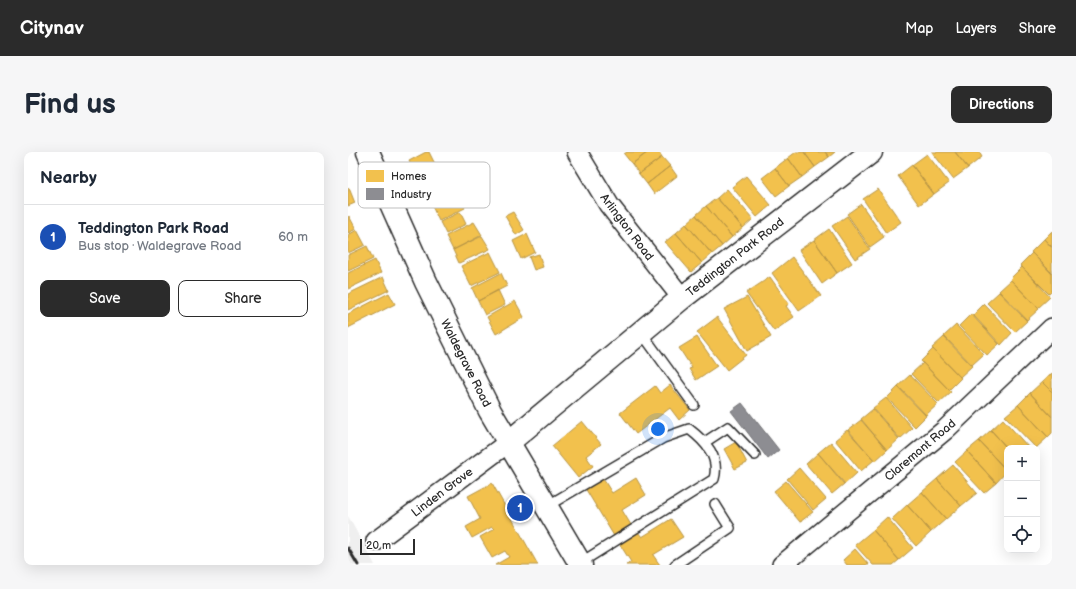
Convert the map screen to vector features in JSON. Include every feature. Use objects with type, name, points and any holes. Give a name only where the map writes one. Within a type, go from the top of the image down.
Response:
[{"type":"main road","name":"Waldegrave Road","points":[[368,152],[372,162]]},
{"type":"main road","name":"Teddington Park Road","points":[[508,442],[682,298],[866,153]]},
{"type":"main road","name":"Waldegrave Road","points":[[393,208],[426,282],[490,411],[545,507],[580,564]]},
{"type":"street","name":"Arlington Road","points":[[577,152],[609,206],[682,298]]},
{"type":"street","name":"Claremont Road","points":[[782,565],[945,430],[1052,328]]},
{"type":"street","name":"Linden Grove","points":[[376,541],[508,442]]},
{"type":"lane","points":[[641,332],[694,405]]},
{"type":"lane","points":[[705,442],[728,427],[755,455]]},
{"type":"lane","points":[[545,507],[663,438],[689,429],[705,442],[712,453],[717,468],[714,479],[580,564]]},
{"type":"lane","points":[[675,565],[730,528],[715,504]]},
{"type":"shaded area","points":[[348,516],[375,565],[348,565]]},
{"type":"building: Homes","points":[[426,152],[429,152],[434,162],[409,162]]},
{"type":"building: Homes","points":[[627,152],[648,152],[632,164],[624,154]]},
{"type":"building: Homes","points":[[648,152],[659,152],[662,157],[639,174],[632,164]]},
{"type":"building: Homes","points":[[796,152],[804,152],[815,167],[802,177],[788,158]]},
{"type":"building: Homes","points":[[804,152],[825,152],[829,157],[815,167]]},
{"type":"building: Homes","points":[[825,152],[835,152],[829,157]]},
{"type":"building: Homes","points":[[932,152],[955,152],[968,168],[953,179]]},
{"type":"building: Homes","points":[[955,152],[979,152],[982,157],[968,168]]},
{"type":"building: Homes","points":[[927,154],[949,183],[934,194],[912,165]]},
{"type":"building: Homes","points":[[662,157],[670,166],[647,184],[639,174]]},
{"type":"building: Homes","points":[[788,158],[802,177],[789,186],[775,168]]},
{"type":"building: Homes","points":[[912,165],[934,194],[919,205],[898,176]]},
{"type":"building: Homes","points":[[670,166],[677,176],[654,194],[647,184]]},
{"type":"building: Homes","points":[[775,168],[789,186],[776,196],[762,178]]},
{"type":"building: Homes","points":[[746,176],[771,205],[757,217],[732,187]]},
{"type":"building: Homes","points":[[349,188],[355,203],[348,206],[348,189]]},
{"type":"building: Homes","points":[[727,189],[753,219],[743,228],[717,198]]},
{"type":"building: Homes","points":[[878,189],[901,222],[886,233],[863,199]]},
{"type":"building: Homes","points":[[717,198],[743,228],[732,237],[706,206]]},
{"type":"building: Homes","points":[[861,204],[884,237],[870,247],[847,214]]},
{"type":"building: Homes","points":[[706,206],[732,237],[722,246],[696,215]]},
{"type":"building: Homes","points":[[433,208],[465,208],[439,221]]},
{"type":"building: Homes","points":[[460,212],[466,224],[446,234],[440,222]]},
{"type":"building: Homes","points":[[513,212],[524,230],[516,235],[505,216]]},
{"type":"building: Homes","points":[[696,215],[722,246],[712,254],[686,224]]},
{"type":"building: Homes","points":[[349,216],[356,229],[348,233],[348,217]]},
{"type":"building: Homes","points":[[847,216],[870,249],[855,259],[832,226]]},
{"type":"building: Homes","points":[[474,222],[482,235],[453,250],[446,236]]},
{"type":"building: Homes","points":[[686,224],[712,254],[702,263],[676,233]]},
{"type":"building: Homes","points":[[829,229],[852,263],[837,273],[814,240]]},
{"type":"building: Homes","points":[[357,230],[365,245],[348,253],[348,235]]},
{"type":"building: Homes","points":[[1052,231],[1052,247],[1044,239]]},
{"type":"building: Homes","points":[[676,233],[702,263],[691,272],[665,242]]},
{"type":"building: Homes","points":[[527,234],[535,252],[521,259],[513,241]]},
{"type":"building: Homes","points":[[482,236],[490,249],[459,263],[453,250]]},
{"type":"building: Homes","points":[[1044,239],[1052,248],[1052,273],[1031,252]]},
{"type":"building: Homes","points":[[814,240],[837,273],[822,284],[799,250]]},
{"type":"building: Homes","points":[[367,246],[373,259],[348,271],[348,255]]},
{"type":"building: Homes","points":[[490,252],[500,272],[471,286],[461,266]]},
{"type":"building: Homes","points":[[1032,253],[1052,274],[1052,291],[1049,294],[1020,265]]},
{"type":"building: Homes","points":[[539,254],[543,267],[534,270],[529,257]]},
{"type":"building: Homes","points":[[792,257],[821,296],[799,311],[772,273]]},
{"type":"building: Homes","points":[[375,260],[381,273],[348,289],[348,273]]},
{"type":"building: Homes","points":[[1022,267],[1050,297],[1038,308],[1010,279]]},
{"type":"building: Homes","points":[[501,273],[507,286],[478,301],[472,288]]},
{"type":"building: Homes","points":[[383,277],[389,290],[348,310],[348,294]]},
{"type":"building: Homes","points":[[770,277],[789,304],[786,306],[794,317],[774,331],[746,293]]},
{"type":"building: Homes","points":[[1011,280],[1039,309],[1027,320],[999,291]]},
{"type":"building: Homes","points":[[498,290],[505,305],[485,315],[478,301]]},
{"type":"building: Homes","points":[[999,292],[1027,321],[1015,332],[987,303]]},
{"type":"building: Homes","points":[[389,293],[395,304],[348,328],[348,314]]},
{"type":"building: Homes","points":[[747,297],[771,337],[747,351],[724,309]]},
{"type":"building: Homes","points":[[515,301],[524,317],[496,334],[487,317]]},
{"type":"building: Homes","points":[[984,304],[1012,333],[1001,345],[973,315]]},
{"type":"building: Homes","points":[[971,314],[999,344],[987,355],[959,326]]},
{"type":"building: Homes","points":[[717,317],[746,355],[727,370],[697,332]]},
{"type":"building: Homes","points":[[956,325],[984,354],[972,365],[944,336]]},
{"type":"building: Homes","points":[[697,337],[717,366],[696,380],[689,369],[692,368],[679,348]]},
{"type":"building: Homes","points":[[944,337],[972,366],[960,377],[932,348]]},
{"type":"building: Homes","points":[[933,349],[961,378],[949,390],[921,361]]},
{"type":"building: Homes","points":[[923,363],[951,392],[939,403],[911,374]]},
{"type":"building: Homes","points":[[1052,373],[1052,392],[1042,382]]},
{"type":"building: Homes","points":[[910,375],[938,404],[926,415],[898,386]]},
{"type":"building: Homes","points":[[1042,382],[1052,392],[1052,417],[1030,393]]},
{"type":"building: Homes","points":[[670,385],[690,410],[679,420],[670,408],[636,434],[620,413],[655,386],[660,393]]},
{"type":"building: Homes","points":[[898,387],[926,416],[915,427],[887,398]]},
{"type":"building: Homes","points":[[1030,393],[1052,417],[1052,433],[1048,437],[1018,405]]},
{"type":"building: Homes","points":[[886,398],[912,428],[900,439],[873,408]]},
{"type":"building: Homes","points":[[1018,405],[1048,437],[1039,445],[1033,445],[1005,416]]},
{"type":"building: Homes","points":[[873,409],[899,439],[887,450],[861,419]]},
{"type":"building: Homes","points":[[1003,419],[1026,445],[1004,445],[991,430]]},
{"type":"building: Homes","points":[[861,420],[887,450],[875,461],[848,430]]},
{"type":"building: Homes","points":[[582,421],[601,444],[586,456],[593,466],[578,478],[552,446]]},
{"type":"building: Homes","points":[[847,430],[874,460],[861,471],[835,440]]},
{"type":"building: Homes","points":[[991,430],[1004,445],[1004,468],[979,441]]},
{"type":"building: Homes","points":[[979,441],[1004,468],[1004,474],[996,483],[967,451]]},
{"type":"building: Homes","points":[[736,442],[747,463],[735,469],[724,449]]},
{"type":"building: Homes","points":[[831,442],[857,473],[845,484],[818,453]]},
{"type":"building: Homes","points":[[967,451],[996,483],[984,493],[955,462]]},
{"type":"building: Homes","points":[[818,453],[844,484],[832,494],[806,464]]},
{"type":"building: Homes","points":[[953,465],[977,493],[961,506],[937,479]]},
{"type":"building: Homes","points":[[799,468],[826,499],[813,510],[787,479]]},
{"type":"building: Homes","points":[[602,477],[612,493],[636,478],[646,495],[622,510],[631,525],[614,536],[585,488]]},
{"type":"building: Homes","points":[[937,479],[961,506],[946,519],[922,492]]},
{"type":"building: Homes","points":[[786,481],[813,512],[800,522],[774,491]]},
{"type":"building: Homes","points":[[492,483],[538,565],[495,565],[509,557],[505,551],[492,558],[480,537],[494,529],[492,527],[472,538],[466,527],[480,519],[468,496]]},
{"type":"building: Homes","points":[[922,492],[946,519],[931,532],[907,505]]},
{"type":"building: Homes","points":[[907,505],[931,532],[916,546],[892,519]]},
{"type":"building: Homes","points":[[887,517],[913,548],[899,560],[873,530]]},
{"type":"building: Homes","points":[[671,519],[683,537],[653,555],[660,565],[626,565],[631,562],[619,543],[638,532],[642,537]]},
{"type":"building: Homes","points":[[873,530],[899,560],[893,565],[873,565],[855,545]]},
{"type":"building: Homes","points":[[855,549],[869,565],[847,565],[843,560]]},
{"type":"building: Industry","points":[[742,403],[779,450],[768,459],[731,411]]},
{"type":"railway","points":[[348,548],[358,565]]},
{"type":"place","name":"Teddington Park Road","points":[[520,508]]}]
